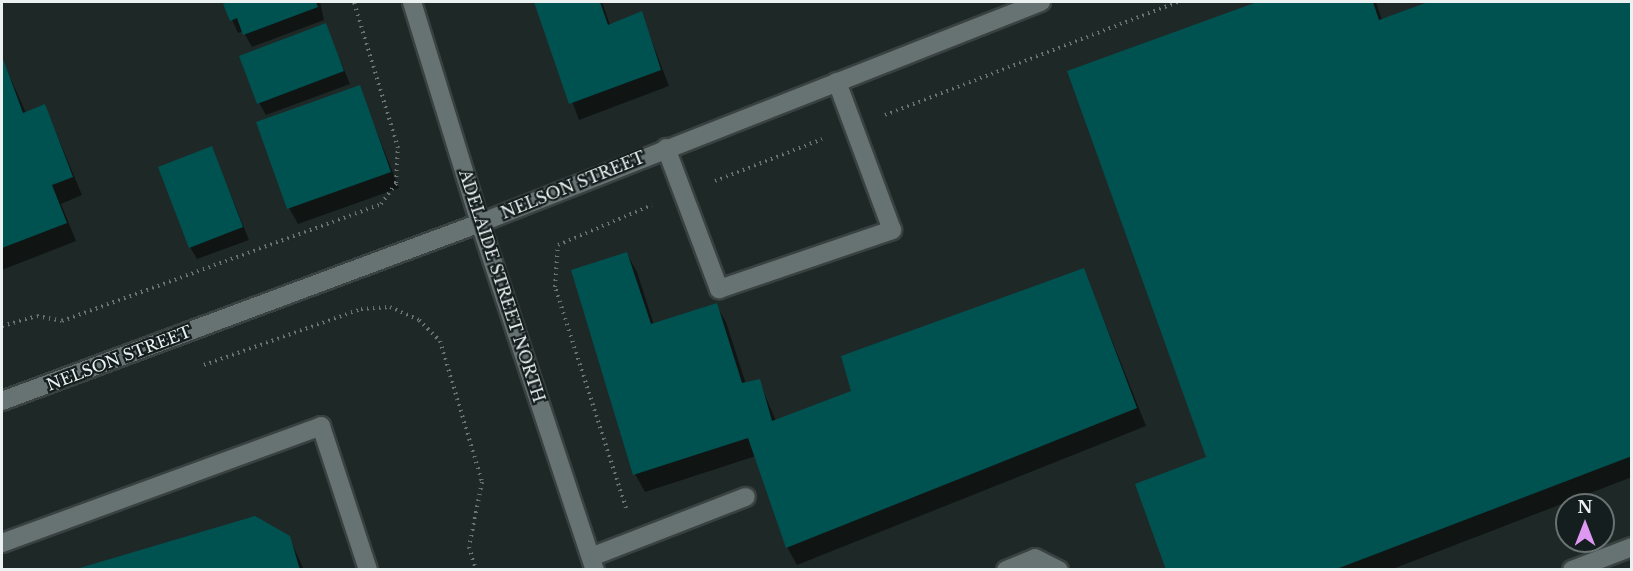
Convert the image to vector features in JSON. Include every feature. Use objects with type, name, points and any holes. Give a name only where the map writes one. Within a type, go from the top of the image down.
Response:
[{"type":"street","name":"ADELAIDE STREET NORTH","points":[[412,2],[480,223],[593,563]]},
{"type":"street","name":"NELSON STREET","points":[[2,401],[480,223],[1041,2]]},
{"type":"street","points":[[666,148],[719,289],[892,230],[837,82]]},
{"type":"street","points":[[2,543],[321,426],[368,570]]},
{"type":"street","points":[[593,563],[636,540],[746,497]]},
{"type":"street","points":[[1572,570],[1632,547]]},
{"type":"street","points":[[1006,570],[1035,558],[1059,570]]},
{"type":"path","points":[[2,326],[37,316],[62,321],[381,204],[396,183],[398,148],[354,2]]},
{"type":"path","points":[[636,540],[555,287],[558,245],[683,193],[1178,2]]},
{"type":"path","points":[[192,369],[361,309],[390,307],[419,320],[440,342],[482,482],[469,547],[476,570]]},
{"type":"building","points":[[228,2],[316,2],[318,7],[243,35],[237,18],[230,21],[223,4]]},
{"type":"building","points":[[534,2],[600,2],[608,25],[642,11],[661,70],[569,104]]},
{"type":"building","points":[[1257,2],[1373,2],[1379,20],[1428,2],[1632,2],[1632,456],[1334,570],[1166,570],[1135,484],[1206,457],[1067,71]]},
{"type":"building","points":[[326,23],[344,71],[257,104],[239,56]]},
{"type":"building","points":[[2,56],[23,113],[45,104],[73,177],[52,185],[67,223],[2,248]]},
{"type":"building","points":[[360,85],[391,172],[287,209],[256,122]]},
{"type":"building","points":[[212,146],[243,227],[189,248],[158,167]]},
{"type":"building","points":[[627,252],[651,324],[717,303],[742,383],[760,379],[772,421],[851,391],[841,356],[1084,268],[1137,408],[786,548],[748,438],[633,475],[571,270]]},
{"type":"building","points":[[255,516],[290,536],[300,570],[73,570]]}]
